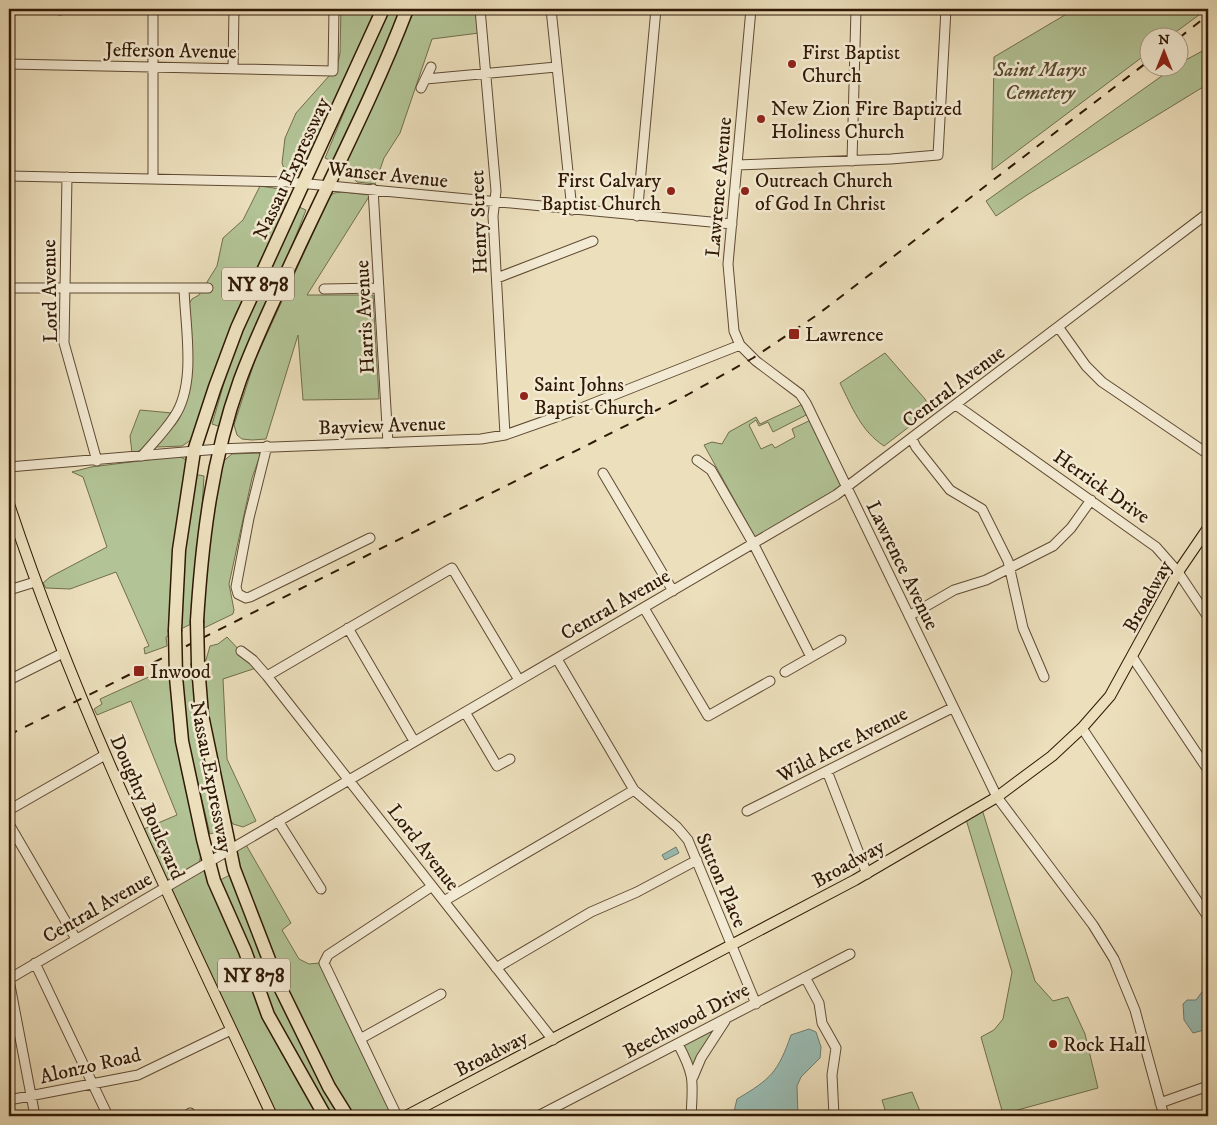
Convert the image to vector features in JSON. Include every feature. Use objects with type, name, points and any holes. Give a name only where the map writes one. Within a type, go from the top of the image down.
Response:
[{"type":"highway","name":"Nassau Expressway","points":[[325,1116],[268,1015],[208,861],[182,741],[176,677],[175,630],[179,550],[194,451],[235,334],[383,9]]},
{"type":"highway","name":"Nassau Expressway","points":[[348,1116],[329,1087],[278,983],[234,869],[202,715],[197,621],[201,551],[219,449],[236,393],[256,340],[407,9]]},
{"type":"main road","name":"Doughty Boulevard","points":[[9,504],[35,582],[105,755],[164,888],[270,1116]]},
{"type":"main road","name":"Broadway","points":[[406,1116],[867,874],[997,797],[1052,756],[1082,728],[1110,696],[1133,658],[1178,572],[1208,528]]},
{"type":"street","points":[[153,9],[155,67],[153,178]]},
{"type":"street","points":[[233,68],[234,9]]},
{"type":"street","name":"Jefferson Avenue","points":[[9,64],[333,71],[334,9]]},
{"type":"street","name":"Henry Street","points":[[480,9],[496,191],[494,202],[505,436]]},
{"type":"street","points":[[551,9],[572,210]]},
{"type":"street","points":[[637,216],[656,9]]},
{"type":"street","name":"Lawrence Avenue","points":[[751,9],[728,264],[734,331],[740,345],[773,375],[800,394],[997,797],[1093,924],[1114,959],[1135,1010],[1164,1116]]},
{"type":"street","points":[[852,161],[856,9]]},
{"type":"street","points":[[737,165],[852,161],[938,155],[946,9]]},
{"type":"street","points":[[421,88],[431,67]]},
{"type":"street","points":[[426,79],[556,67]]},
{"type":"street","name":"Wanser Avenue","points":[[9,176],[305,183],[732,224]]},
{"type":"street","name":"Lord Avenue","points":[[67,177],[64,343],[97,461]]},
{"type":"street","name":"Harris Avenue","points":[[373,189],[388,443]]},
{"type":"street","name":"Central Avenue","points":[[9,980],[230,848],[557,659],[847,488],[1208,213]]},
{"type":"street","points":[[497,278],[593,241]]},
{"type":"street","points":[[9,288],[208,288]]},
{"type":"street","points":[[142,456],[175,417],[186,389],[184,288]]},
{"type":"street","points":[[324,289],[380,288]]},
{"type":"street","points":[[1058,328],[1086,366],[1102,382],[1208,454]]},
{"type":"street","name":"Bayview Avenue","points":[[9,467],[267,446],[388,443],[480,439],[505,436],[740,345]]},
{"type":"street","name":"Herrick Drive","points":[[956,404],[1142,535],[1162,552],[1178,572],[1208,617]]},
{"type":"street","points":[[912,439],[916,447],[950,490],[982,509],[1008,561],[1023,628],[1044,677]]},
{"type":"street","points":[[267,446],[250,513],[236,587],[241,596],[250,596],[370,538]]},
{"type":"street","points":[[697,460],[711,470],[753,543],[811,657]]},
{"type":"street","points":[[603,472],[673,591]]},
{"type":"street","points":[[908,616],[954,590],[986,580],[1053,546],[1071,528],[1091,500]]},
{"type":"street","points":[[267,676],[452,568],[519,680]]},
{"type":"street","points":[[9,590],[35,582]]},
{"type":"street","points":[[644,608],[708,716],[770,681]]},
{"type":"street","points":[[348,628],[414,741]]},
{"type":"street","points":[[785,672],[841,640]]},
{"type":"street","name":"Lord Avenue","points":[[241,651],[253,660],[267,676],[553,1040]]},
{"type":"street","points":[[9,680],[63,653]]},
{"type":"street","points":[[1133,658],[1208,770]]},
{"type":"street","name":"Sutton Place","points":[[557,659],[634,790],[684,833],[697,860],[756,1004]]},
{"type":"street","name":"Wild Acre Avenue","points":[[747,811],[952,708]]},
{"type":"street","points":[[465,712],[497,766],[510,759]]},
{"type":"street","points":[[1082,728],[1208,917]]},
{"type":"street","points":[[9,810],[105,755]]},
{"type":"street","points":[[826,771],[867,874]]},
{"type":"street","points":[[444,901],[634,790]]},
{"type":"street","points":[[278,821],[321,889]]},
{"type":"street","points":[[9,824],[76,939]]},
{"type":"street","points":[[496,968],[591,912],[637,892],[697,860]]},
{"type":"street","points":[[396,1116],[324,963],[325,958],[431,887]]},
{"type":"street","name":"Beechwood Drive","points":[[538,1116],[850,954]]},
{"type":"street","points":[[35,963],[108,1116]]},
{"type":"street","points":[[805,977],[819,1003],[822,1023],[836,1048],[832,1075],[834,1116]]},
{"type":"street","points":[[9,980],[35,1116]]},
{"type":"street","points":[[360,1039],[441,994]]},
{"type":"street","points":[[691,1116],[693,1078],[701,1058],[726,1019]]},
{"type":"street","name":"Alonzo Road","points":[[9,1100],[138,1074],[231,1030]]},
{"type":"street","points":[[678,1044],[693,1078]]},
{"type":"street","points":[[1160,1103],[1208,1086]]},
{"type":"green space","points":[[341,9],[375,9],[359,50],[302,170],[297,175],[283,176],[284,169],[282,163],[285,138],[296,113],[337,67],[340,53]]},
{"type":"green space","points":[[387,9],[402,9],[334,162],[325,158]]},
{"type":"green space","points":[[415,9],[477,9],[479,33],[432,39],[400,133],[384,158],[375,184],[357,182],[347,173],[348,158]]},
{"type":"green space","name":"Saint Marys Cemetery","points":[[1075,9],[1207,9],[1181,28],[1140,28],[1140,59],[992,170],[994,57]]},
{"type":"green space","name":"Saint Marys Cemetery","points":[[1208,48],[1208,84],[996,216],[986,201],[1159,78],[1190,78],[1190,58]]},
{"type":"green space","points":[[260,186],[280,189],[285,194],[285,208],[235,315],[191,440],[182,446],[157,447],[156,445],[179,419],[187,393],[189,364],[187,307],[192,299],[199,295],[217,266],[223,238],[243,220]]},
{"type":"green space","points":[[334,193],[370,195],[307,295],[373,295],[379,399],[303,400],[298,335],[266,439],[242,439],[237,435],[234,425],[255,360],[330,196]]},
{"type":"green space","points":[[299,207],[306,210],[221,427],[212,424],[233,352],[248,313]]},
{"type":"green space","points":[[885,353],[925,399],[931,410],[884,446],[863,426],[840,383]]},
{"type":"green space","points":[[805,403],[810,413],[773,432],[768,422],[759,426],[756,420],[749,425],[761,449],[772,444],[775,448],[795,437],[792,429],[813,419],[845,487],[756,539],[704,445],[712,442],[722,444],[729,432],[756,417],[760,424]]},
{"type":"green space","points":[[140,410],[172,413],[150,443],[132,453],[130,436]]},
{"type":"green space","points":[[261,453],[252,478],[229,584],[234,610],[233,614],[204,628],[203,569],[221,463],[232,454]]},
{"type":"green space","points":[[179,456],[188,461],[174,633],[166,637],[167,646],[145,654],[144,648],[149,646],[116,572],[70,589],[46,588],[43,583],[50,577],[107,547],[83,477],[72,472],[91,467]]},
{"type":"green space","points":[[194,474],[204,476],[195,622],[177,631],[177,608]]},
{"type":"green space","points":[[227,637],[256,668],[223,679],[227,759],[256,821],[243,827],[233,824],[228,816],[206,706],[202,662],[206,660],[210,646],[218,644]]},
{"type":"green space","points":[[194,666],[201,742],[220,831],[210,834],[185,729],[179,674]]},
{"type":"green space","points":[[164,670],[168,680],[174,676],[201,854],[199,864],[165,887],[139,831],[177,815],[131,701],[97,715],[94,709],[102,704],[100,699]]},
{"type":"green space","points":[[981,806],[1035,981],[1053,1001],[1068,997],[1085,1034],[1098,1088],[1003,1114],[981,1037],[994,1030],[1003,1019],[1012,972],[965,816]]},
{"type":"green space","points":[[245,843],[291,923],[282,930],[299,959],[309,964],[320,963],[322,965],[394,1116],[350,1116],[281,985],[234,851]]},
{"type":"green space","points":[[205,867],[267,1014],[322,1116],[273,1116],[165,888]]},
{"type":"green space","points":[[236,872],[248,909],[346,1116],[329,1116],[293,1057],[259,982],[220,880]]},
{"type":"green space","points":[[726,1019],[693,1078],[678,1044]]},
{"type":"green space","points":[[912,1092],[922,1116],[887,1116],[882,1100]]},
{"type":"water","points":[[676,847],[679,853],[665,860],[662,855]]},
{"type":"water","points":[[1208,984],[1208,1029],[1193,1033],[1184,1020],[1183,1004],[1187,1000],[1196,1000]]},
{"type":"water","points":[[809,1029],[816,1032],[821,1047],[820,1058],[801,1077],[797,1086],[798,1116],[733,1116],[737,1099],[758,1086],[772,1073],[782,1058],[791,1035]]},
{"type":"railway","points":[[1190,29],[1208,15]]},
{"type":"railway","points":[[9,735],[687,395],[753,358],[817,315],[1140,68]]},
{"type":"place","name":"First Baptist Church","points":[[792,64]]},
{"type":"place","name":"New Zion Fire Baptized Holiness Church","points":[[761,119]]},
{"type":"place","name":"First Calvary Baptist Church","points":[[671,191]]},
{"type":"place","name":"Outreach Church of God In Christ","points":[[745,191]]},
{"type":"place","name":"Lawrence","points":[[794,334]]},
{"type":"place","name":"Saint Johns Baptist Church","points":[[524,396]]},
{"type":"place","name":"Inwood","points":[[139,671]]},
{"type":"place","name":"Rock Hall","points":[[1053,1044]]}]
